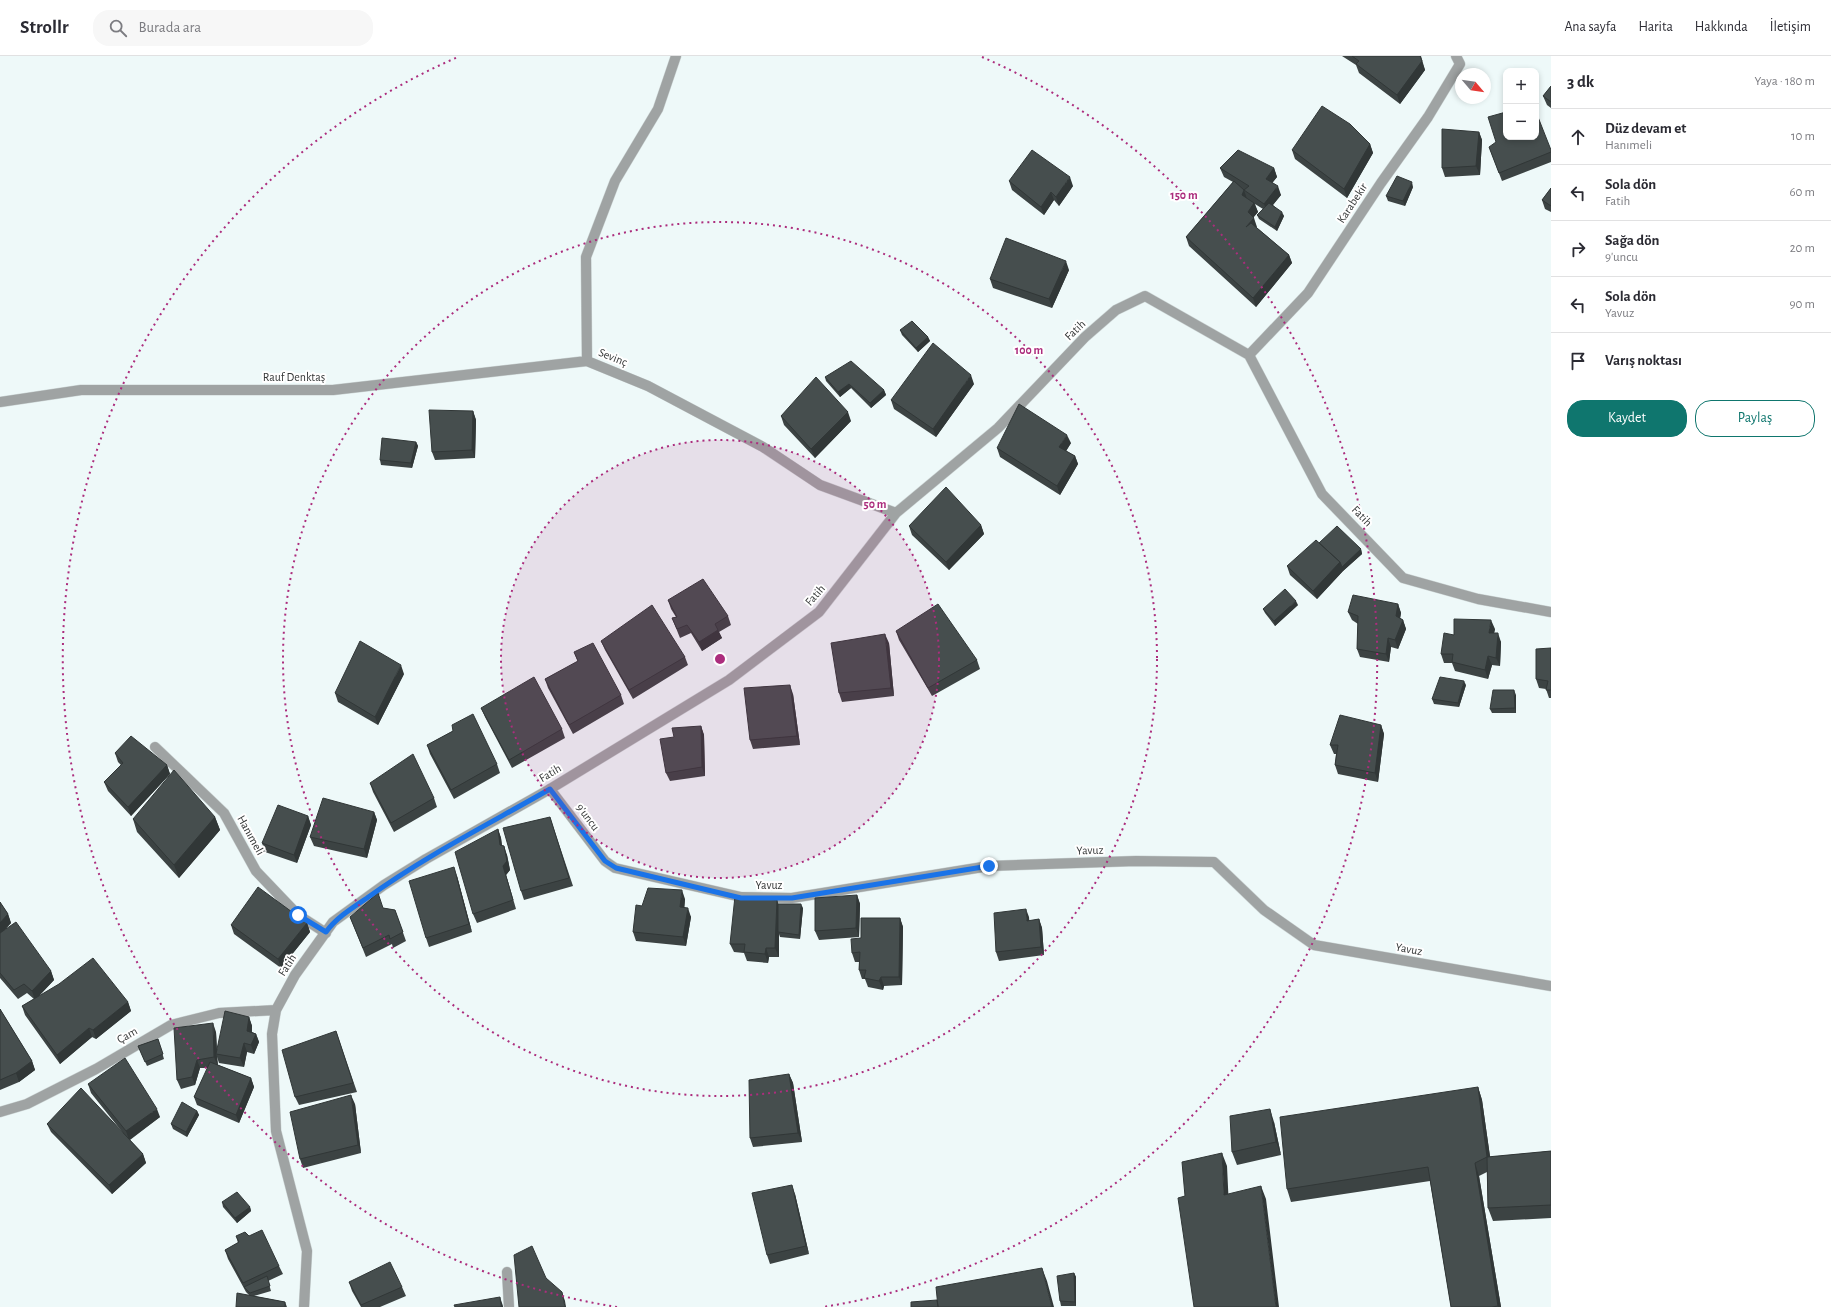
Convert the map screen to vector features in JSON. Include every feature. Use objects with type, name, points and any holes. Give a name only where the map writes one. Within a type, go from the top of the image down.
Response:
[{"type":"street","name":"Sevinç","points":[[676,56],[658,109],[615,181],[586,257],[587,361],[648,386],[763,447],[820,485],[896,513]]},
{"type":"street","name":"Karabekir","points":[[1249,355],[1308,294],[1381,183],[1428,117],[1460,64],[1456,56]]},
{"type":"street","name":"Fatih","points":[[304,1307],[307,1251],[276,1131],[272,1034],[276,1010],[295,974],[333,922],[384,885],[426,859],[550,789],[729,680],[819,612],[896,513],[998,428],[1085,336],[1116,310],[1145,296],[1249,355],[1322,494],[1403,578],[1478,599],[1551,612]]},
{"type":"street","name":"Rauf Denktaş","points":[[0,402],[81,390],[333,390],[587,361]]},
{"type":"street","name":"Hanımeli","points":[[155,747],[224,813],[256,871],[298,915],[326,932]]},
{"type":"street","name":"9'uncu","points":[[550,789],[605,861]]},
{"type":"street","name":"Yavuz","points":[[605,861],[616,868],[741,898],[785,898],[989,866],[1136,862],[1214,862],[1264,910],[1314,945],[1551,986]]},
{"type":"street","name":"Çam","points":[[0,1112],[27,1104],[96,1069],[171,1025],[219,1013],[276,1010]]},
{"type":"street","points":[[507,1272],[509,1307]]},
{"type":"building","points":[[1352,56],[1420,56],[1422,61],[1397,95],[1356,64],[1359,61]]},
{"type":"building","points":[[1551,86],[1551,102],[1543,96]]},
{"type":"building","points":[[1322,106],[1350,124],[1370,144],[1344,189],[1292,150]]},
{"type":"building","points":[[1503,113],[1503,140],[1539,140],[1539,120],[1551,152],[1499,173],[1489,147],[1496,142],[1488,117]]},
{"type":"building","points":[[1442,129],[1479,132],[1476,166],[1442,168]]},
{"type":"building","points":[[1032,150],[1070,177],[1056,197],[1051,192],[1041,207],[1009,181]]},
{"type":"building","points":[[1238,150],[1274,168],[1266,179],[1278,186],[1264,204],[1244,190],[1249,186],[1220,168]]},
{"type":"building","points":[[1397,176],[1412,182],[1403,201],[1386,196]]},
{"type":"building","points":[[1234,181],[1244,190],[1242,195],[1254,203],[1248,212],[1254,218],[1246,227],[1251,223],[1289,255],[1253,298],[1186,237]]},
{"type":"building","points":[[1551,188],[1551,206],[1542,200]]},
{"type":"building","points":[[1269,203],[1282,212],[1275,227],[1257,215]]},
{"type":"building","points":[[1006,238],[1066,261],[1049,299],[990,279]]},
{"type":"building","points":[[912,321],[928,337],[916,348],[900,330]]},
{"type":"building","points":[[933,343],[971,375],[933,429],[891,400]]},
{"type":"building","points":[[851,361],[884,390],[870,403],[849,384],[838,392],[825,377]]},
{"type":"building","points":[[816,377],[848,412],[811,449],[781,416]]},
{"type":"building","points":[[1019,404],[1067,435],[1059,447],[1075,456],[1057,486],[997,448]]},
{"type":"building","points":[[429,410],[473,411],[472,450],[432,452]]},
{"type":"building","points":[[382,438],[416,442],[411,463],[380,460]]},
{"type":"building","points":[[946,487],[981,525],[946,562],[909,526]]},
{"type":"building","points":[[1337,526],[1361,549],[1342,567],[1340,562],[1319,543]]},
{"type":"building","points":[[1316,540],[1340,562],[1313,591],[1287,566]]},
{"type":"building","points":[[703,579],[728,616],[715,624],[718,630],[699,642],[687,625],[677,629],[672,618],[677,617],[668,600]]},
{"type":"building","points":[[1285,589],[1296,601],[1274,621],[1263,609]]},
{"type":"building","points":[[1353,595],[1398,604],[1396,616],[1403,620],[1395,640],[1388,638],[1386,654],[1357,649],[1358,616],[1348,612]]},
{"type":"building","points":[[938,604],[977,660],[928,688],[896,631]]},
{"type":"building","points":[[652,605],[685,657],[629,690],[601,641]]},
{"type":"building","points":[[1454,619],[1491,620],[1489,633],[1498,633],[1496,658],[1488,656],[1485,670],[1452,662],[1453,654],[1441,654],[1444,633],[1454,635]]},
{"type":"building","points":[[885,634],[891,688],[839,693],[831,643]]},
{"type":"building","points":[[360,641],[401,665],[375,717],[335,693]]},
{"type":"building","points":[[593,643],[621,695],[569,725],[545,679],[578,661],[574,652]]},
{"type":"building","points":[[1551,648],[1551,690],[1546,690],[1548,681],[1536,679],[1536,649]]},
{"type":"building","points":[[534,677],[562,729],[509,760],[481,708]]},
{"type":"building","points":[[1440,677],[1464,681],[1458,703],[1432,699]]},
{"type":"building","points":[[790,685],[797,736],[750,740],[744,688]]},
{"type":"building","points":[[1493,690],[1514,690],[1515,708],[1490,709]]},
{"type":"building","points":[[473,714],[497,764],[451,790],[427,745],[453,731],[452,725]]},
{"type":"building","points":[[1340,715],[1381,725],[1375,773],[1335,765],[1338,745],[1330,745]]},
{"type":"building","points":[[701,726],[702,767],[666,773],[660,739],[674,737],[672,728]]},
{"type":"building","points":[[131,736],[167,765],[128,807],[104,782],[123,763],[115,753]]},
{"type":"building","points":[[413,754],[434,798],[391,823],[370,783]]},
{"type":"building","points":[[174,770],[215,817],[174,865],[133,819]]},
{"type":"building","points":[[323,798],[374,812],[364,849],[310,837]]},
{"type":"building","points":[[278,805],[308,816],[294,855],[262,843]]},
{"type":"building","points":[[550,817],[569,878],[521,891],[503,828]]},
{"type":"building","points":[[498,829],[500,845],[504,846],[507,861],[503,866],[513,900],[473,914],[455,852]]},
{"type":"building","points":[[454,867],[469,924],[426,938],[409,881]]},
{"type":"building","points":[[258,887],[307,923],[278,959],[231,925]]},
{"type":"building","points":[[648,888],[682,890],[680,907],[688,908],[683,937],[633,932],[636,905],[642,906]]},
{"type":"building","points":[[378,893],[383,908],[395,910],[403,932],[390,939],[389,935],[363,948],[350,917]]},
{"type":"building","points":[[857,895],[856,928],[815,931],[815,898]]},
{"type":"building","points":[[735,896],[777,900],[775,948],[766,948],[765,954],[744,952],[745,944],[730,944]]},
{"type":"building","points":[[0,902],[8,914],[0,923]]},
{"type":"building","points":[[778,904],[801,904],[799,935],[778,932]]},
{"type":"building","points":[[1026,909],[1027,921],[1039,919],[1041,947],[996,952],[994,913]]},
{"type":"building","points":[[861,918],[900,918],[899,977],[881,977],[879,981],[864,978],[866,970],[859,970],[860,952],[852,953],[851,939],[861,938]]},
{"type":"building","points":[[16,922],[51,971],[32,991],[24,984],[14,990],[0,973],[0,933]]},
{"type":"building","points":[[93,958],[128,1002],[93,1030],[89,1028],[57,1055],[22,1006],[59,984]]},
{"type":"building","points":[[0,1009],[32,1061],[16,1073],[0,1080]]},
{"type":"building","points":[[225,1011],[249,1017],[247,1031],[256,1034],[251,1045],[244,1043],[240,1058],[216,1054]]},
{"type":"building","points":[[213,1023],[214,1057],[197,1060],[192,1077],[177,1080],[174,1028]]},
{"type":"building","points":[[336,1031],[353,1083],[295,1097],[282,1050]]},
{"type":"building","points":[[158,1039],[163,1054],[145,1062],[138,1046]]},
{"type":"building","points":[[125,1058],[157,1109],[126,1131],[88,1084]]},
{"type":"building","points":[[210,1062],[251,1078],[236,1115],[194,1097]]},
{"type":"building","points":[[789,1074],[798,1133],[750,1138],[749,1080]]},
{"type":"building","points":[[1478,1087],[1487,1157],[1475,1163],[1498,1306],[1451,1307],[1428,1167],[1287,1189],[1280,1117]]},
{"type":"building","points":[[81,1088],[143,1154],[109,1185],[47,1124]]},
{"type":"building","points":[[351,1095],[358,1145],[300,1159],[290,1112]]},
{"type":"building","points":[[182,1102],[197,1111],[186,1132],[171,1124]]},
{"type":"building","points":[[1270,1109],[1276,1142],[1232,1152],[1230,1116]]},
{"type":"building","points":[[1551,1151],[1551,1205],[1488,1208],[1487,1157]]},
{"type":"building","points":[[1222,1153],[1224,1195],[1261,1186],[1276,1307],[1194,1307],[1178,1198],[1185,1196],[1182,1162]]},
{"type":"building","points":[[792,1185],[806,1246],[767,1255],[752,1193]]},
{"type":"building","points":[[237,1192],[250,1207],[235,1218],[222,1202]]},
{"type":"building","points":[[262,1230],[279,1266],[243,1283],[225,1250],[239,1242],[236,1236],[245,1232],[249,1236]]},
{"type":"building","points":[[532,1246],[546,1278],[562,1292],[565,1307],[519,1307],[514,1255]]},
{"type":"building","points":[[390,1262],[402,1287],[361,1305],[349,1282]]},
{"type":"building","points":[[1042,1268],[1052,1307],[938,1307],[936,1287]]},
{"type":"building","points":[[1074,1273],[1075,1302],[1060,1301],[1057,1276]]},
{"type":"building","points":[[267,1276],[270,1286],[250,1293],[244,1287]]},
{"type":"building","points":[[237,1293],[285,1302],[285,1307],[236,1307]]},
{"type":"building","points":[[500,1297],[501,1307],[455,1307],[454,1305]]},
{"type":"building","points":[[937,1300],[938,1307],[911,1307],[911,1302]]},
{"type":"route","points":[[298,915],[326,932],[333,922],[384,885],[426,859],[550,789],[605,861],[616,868],[741,898],[792,898],[989,866]]}]
